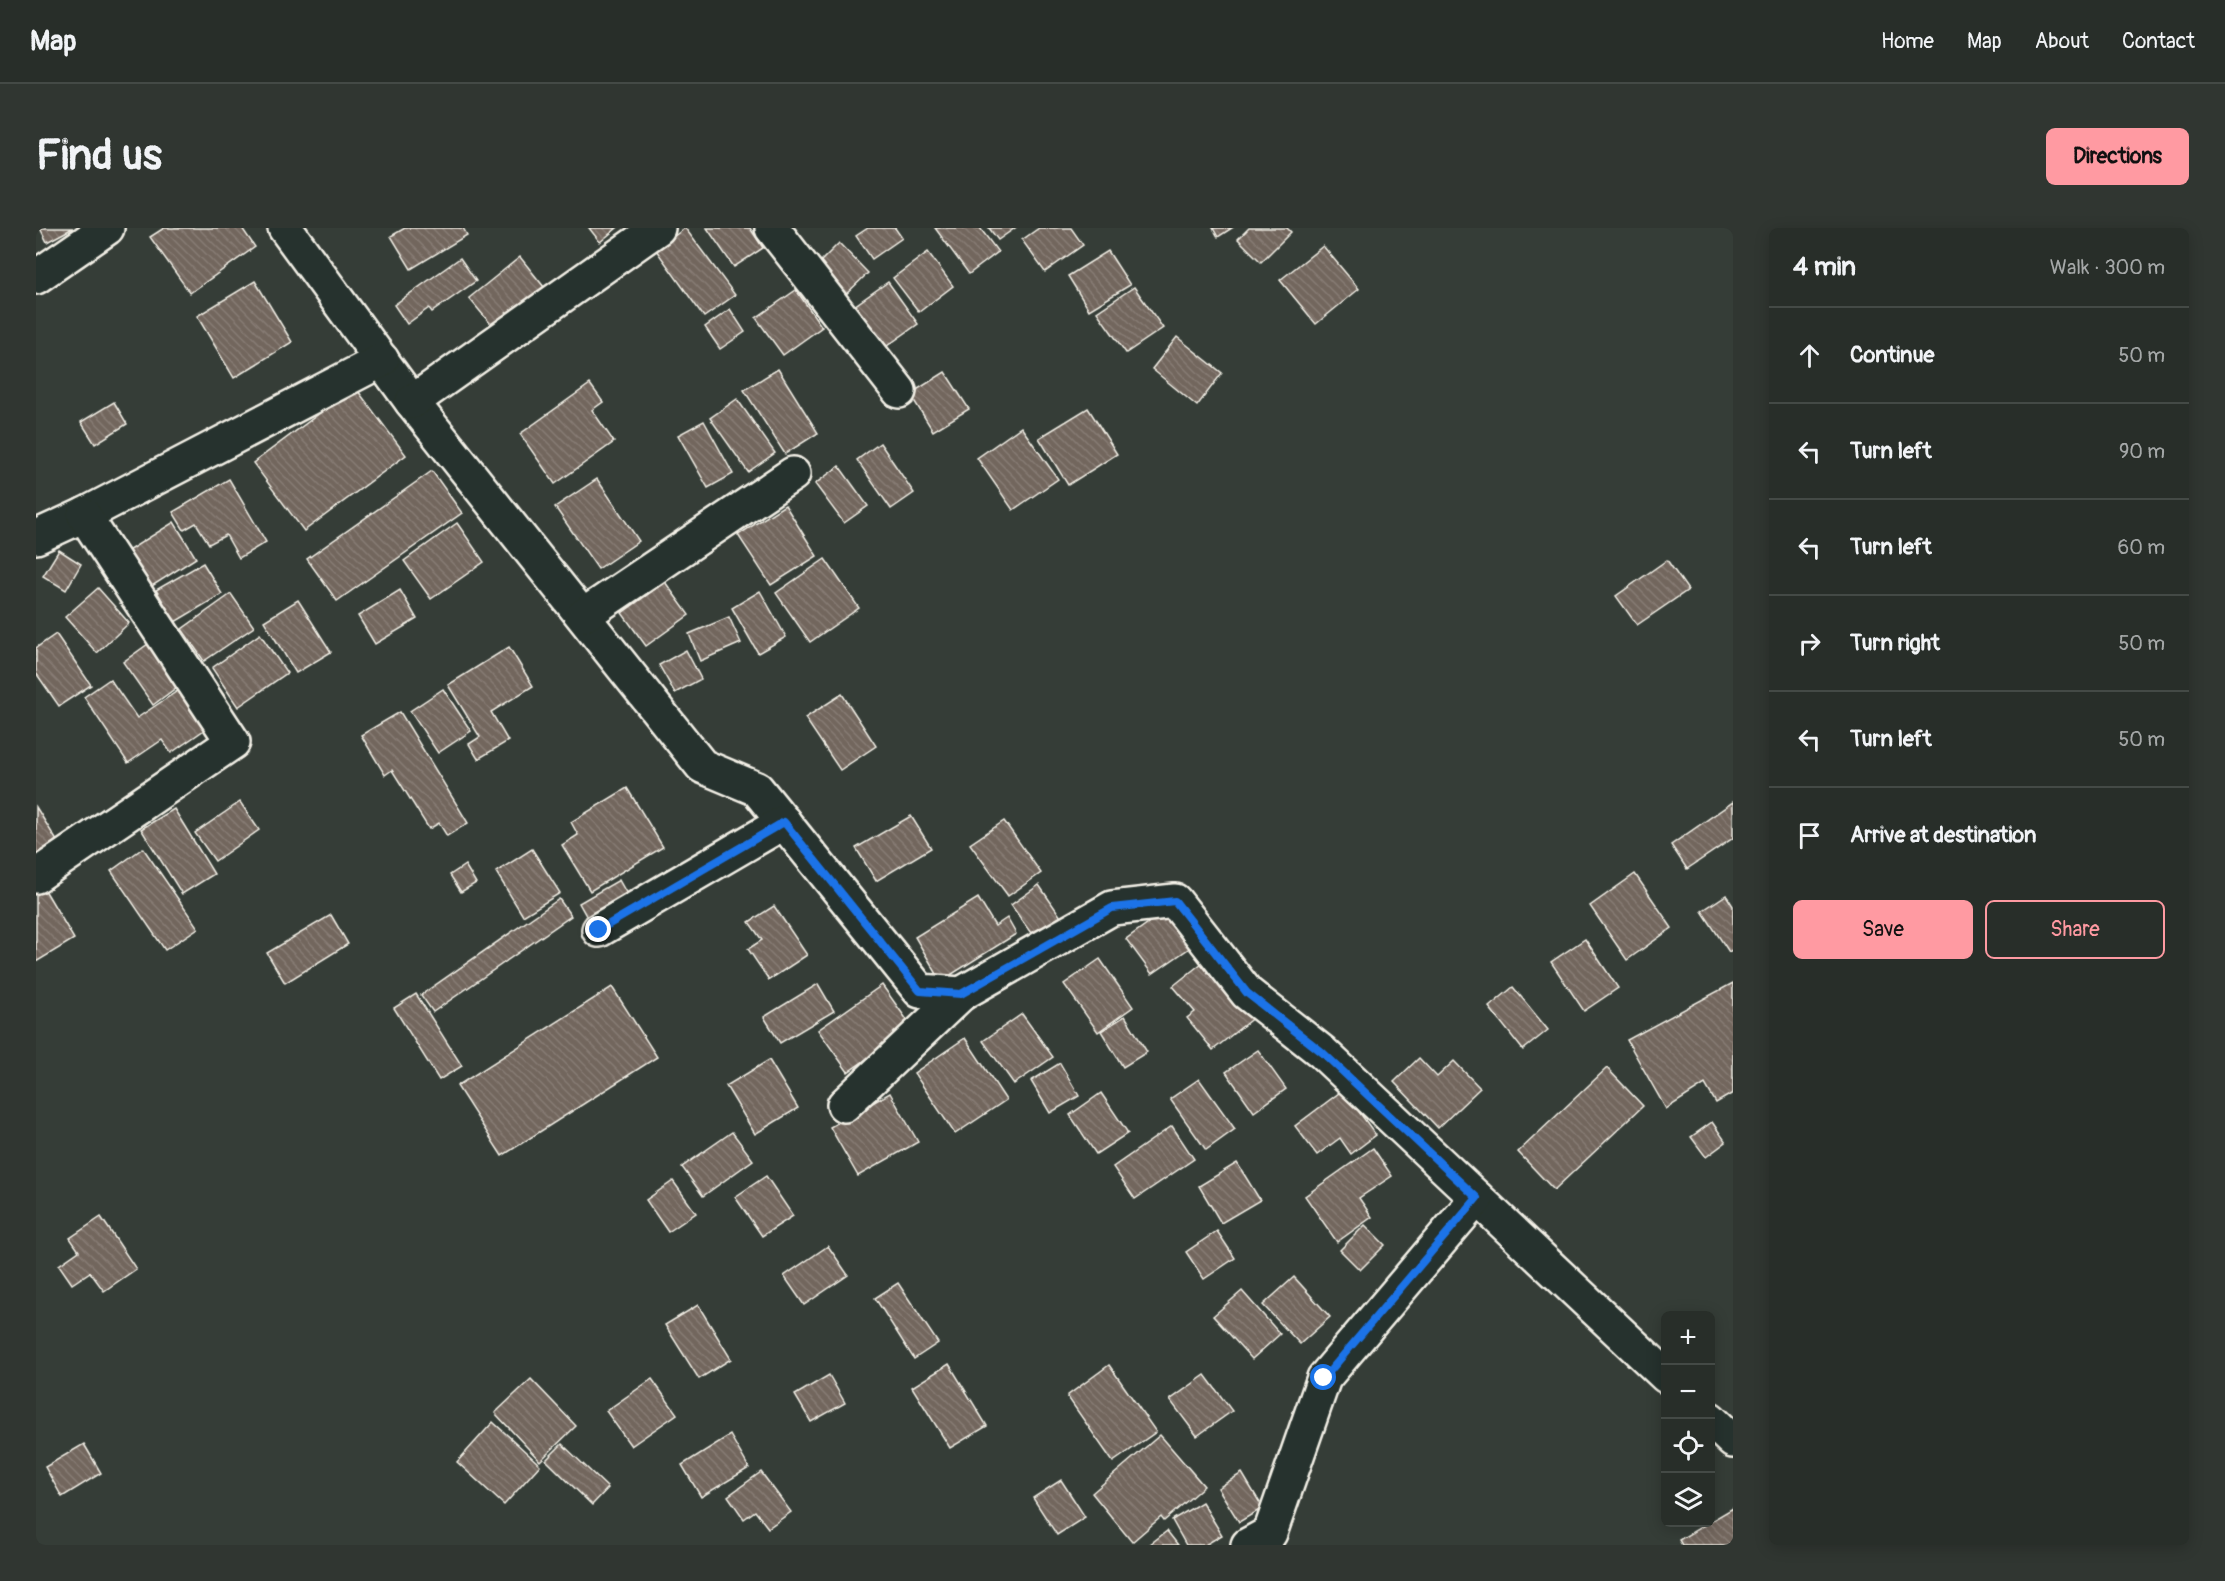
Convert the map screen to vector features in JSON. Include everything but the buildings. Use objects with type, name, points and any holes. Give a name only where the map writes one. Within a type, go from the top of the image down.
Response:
[{"type":"street","points":[[36,277],[107,228]]},
{"type":"street","points":[[285,228],[412,402],[584,615],[702,766],[757,789],[920,991],[961,994]]},
{"type":"street","points":[[412,402],[658,228]]},
{"type":"street","points":[[772,228],[899,391]]},
{"type":"street","points":[[36,537],[84,515],[382,360]]},
{"type":"street","points":[[584,615],[794,474]]},
{"type":"street","points":[[36,876],[233,742],[84,515]]},
{"type":"street","points":[[599,930],[784,822]]},
{"type":"street","points":[[844,1105],[961,994],[1112,908],[1175,901],[1247,993],[1322,1052],[1661,1372]]},
{"type":"street","points":[[1248,1545],[1270,1533],[1324,1378],[1477,1198]]},
{"type":"street","points":[[1715,1424],[1733,1441]]},
{"type":"route","points":[[599,930],[784,822],[920,991],[961,994],[1112,908],[1175,901],[1247,993],[1322,1052],[1477,1198],[1324,1378]]}]
